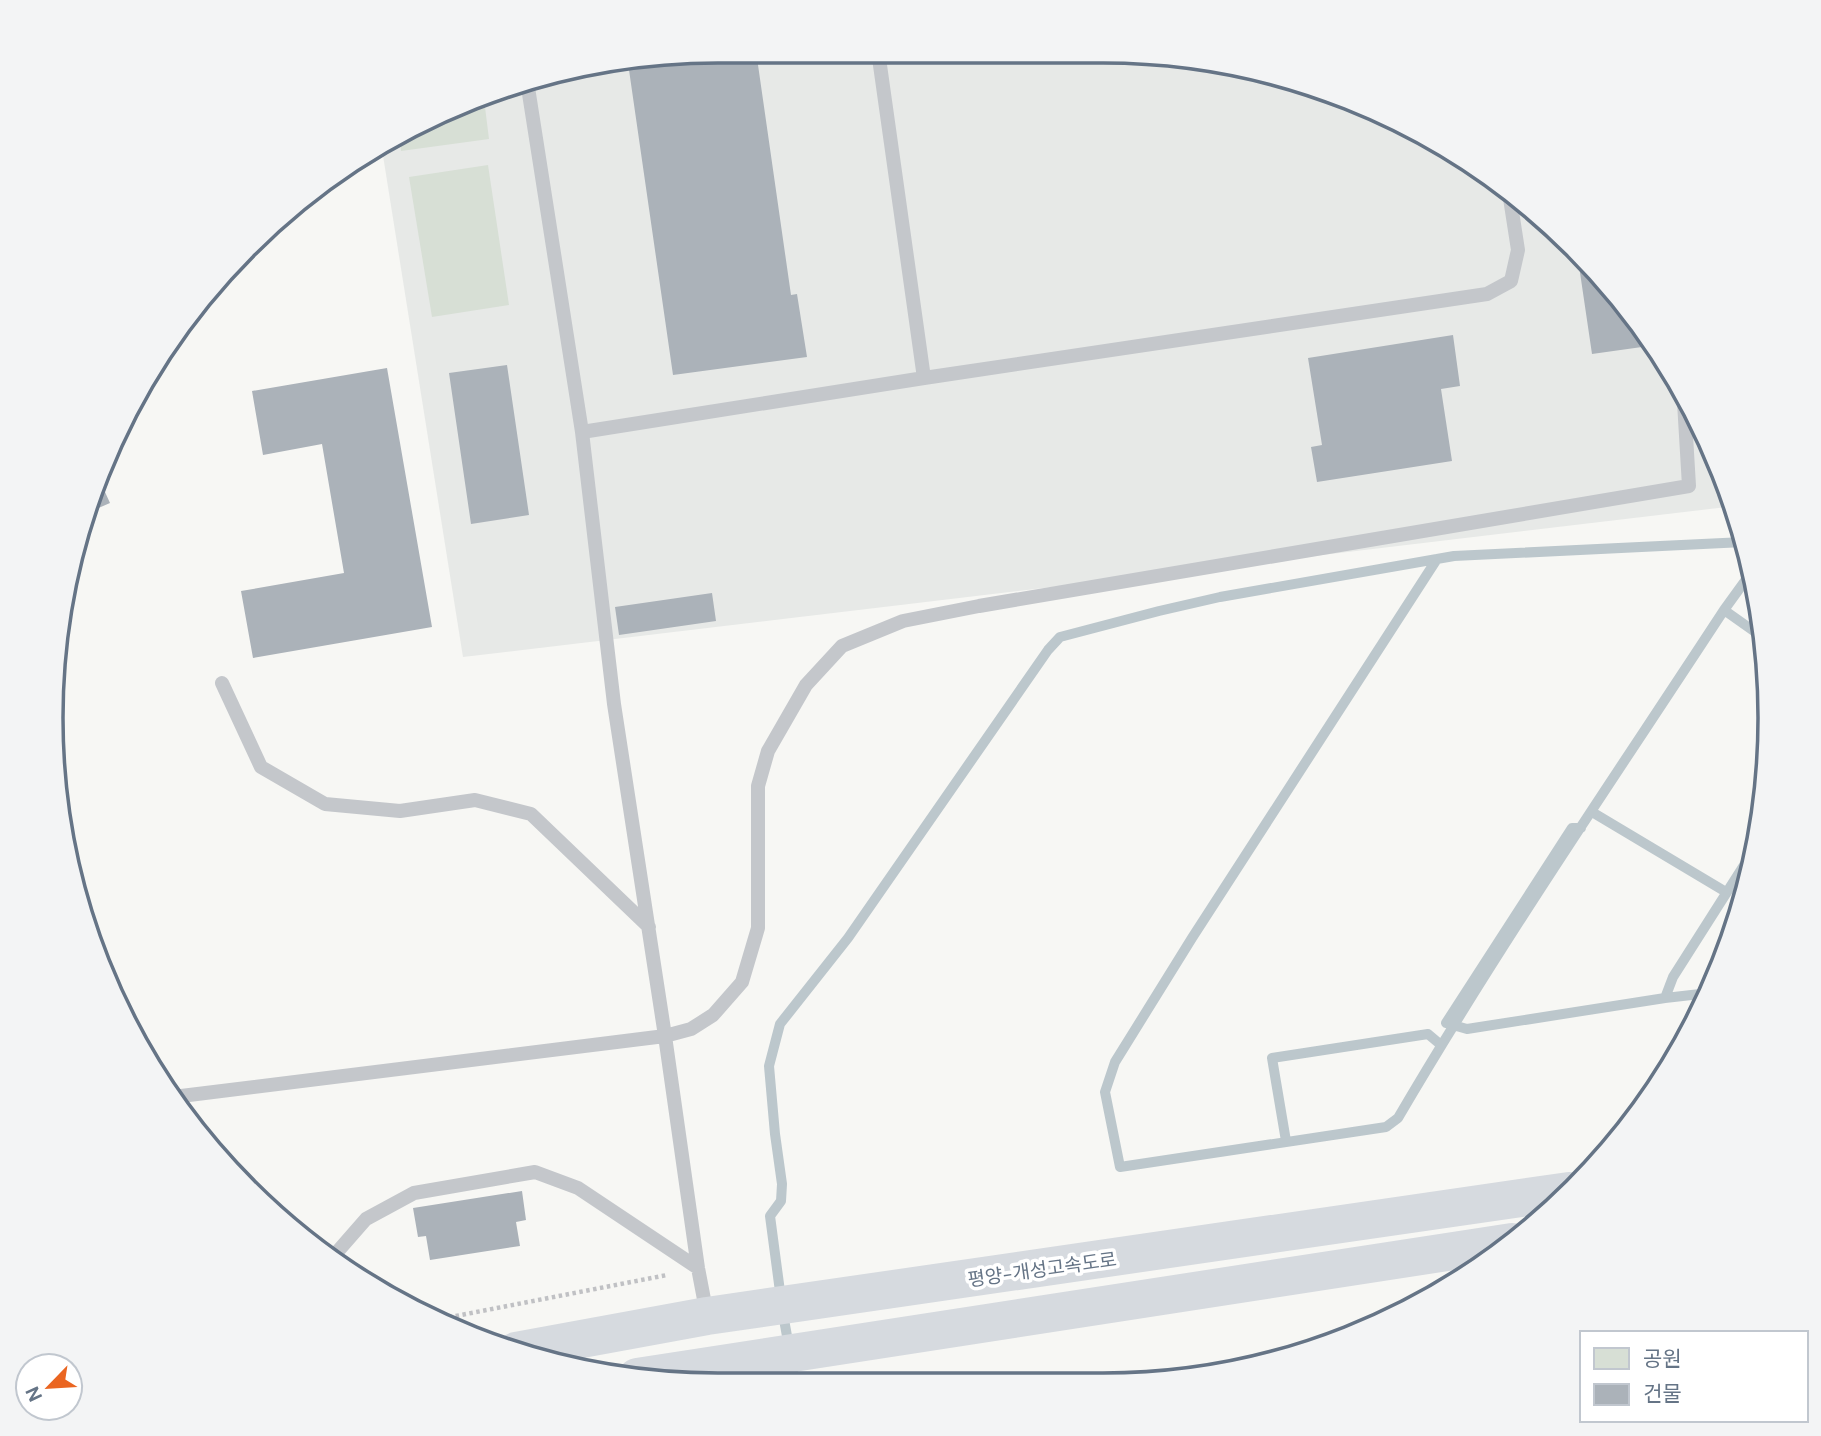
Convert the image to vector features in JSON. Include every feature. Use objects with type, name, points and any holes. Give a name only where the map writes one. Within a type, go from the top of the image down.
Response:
[{"type":"highway","name":"평양-개성고속도로","points":[[537,1347],[720,1315],[1553,1193]]},
{"type":"highway","points":[[671,1372],[1492,1245]]},
{"type":"lane","points":[[880,63],[924,378]]},
{"type":"lane","points":[[529,91],[582,432],[614,704],[698,1268],[720,1315]]},
{"type":"lane","points":[[582,432],[1487,294],[1511,281],[1518,250],[1511,206]]},
{"type":"lane","points":[[183,1096],[665,1036],[691,1028],[713,1015],[742,982],[758,928],[758,786],[768,751],[806,685],[842,646],[903,621],[979,606],[1689,486],[1685,419]]},
{"type":"lane","points":[[222,683],[261,767],[325,804],[400,811],[475,800],[531,814],[649,927]]},
{"type":"lane","points":[[338,1251],[366,1219],[414,1193],[535,1172],[578,1188],[698,1268]]},
{"type":"path","points":[[453,1316],[698,1268]]},
{"type":"shaded area","points":[[675,64],[1146,64],[1273,85],[1354,113],[1431,151],[1467,173],[1502,198],[1566,255],[1623,319],[1648,354],[1690,428],[1723,507],[463,657],[383,155],[467,113],[548,85]]},
{"type":"green space","points":[[485,106],[489,139],[401,151],[400,146]]},
{"type":"green space","points":[[488,165],[509,305],[432,317],[409,177]]},
{"type":"building","points":[[758,63],[791,295],[797,294],[807,357],[673,375],[629,70],[675,64]]},
{"type":"building","points":[[1580,269],[1623,319],[1643,347],[1592,354]]},
{"type":"building","points":[[1453,335],[1460,386],[1441,389],[1452,461],[1317,482],[1311,447],[1322,445],[1308,358]]},
{"type":"building","points":[[507,365],[529,515],[471,524],[449,373]]},
{"type":"building","points":[[387,368],[432,627],[253,658],[241,591],[344,573],[322,444],[263,455],[252,391]]},
{"type":"building","points":[[104,490],[110,503],[98,508]]},
{"type":"building","points":[[712,593],[716,621],[619,635],[615,607]]},
{"type":"building","points":[[522,1191],[526,1220],[516,1222],[520,1246],[430,1260],[426,1236],[418,1237],[413,1208]]},
{"type":"waterway","points":[[781,1299],[770,1216],[781,1201],[782,1184],[769,1066],[780,1024],[848,938],[1048,650],[1060,637],[1220,597],[1454,556],[1734,542]]},
{"type":"waterway","points":[[1437,559],[1115,1062],[1105,1092],[1120,1167],[1386,1127],[1398,1118],[1476,989],[1558,862],[1744,583]]},
{"type":"waterway","points":[[1724,610],[1751,629]]},
{"type":"waterway","points":[[1592,812],[1726,892]]},
{"type":"waterway","points":[[1581,828],[1572,828],[1446,1023],[1467,1029],[1696,994]]},
{"type":"waterway","points":[[1665,998],[1673,977],[1739,873]]},
{"type":"waterway","points":[[1286,1141],[1272,1058],[1428,1034],[1441,1045]]},
{"type":"waterway","points":[[783,1314],[789,1347]]},
{"type":"waterway","points":[[791,1362],[793,1373]]}]
